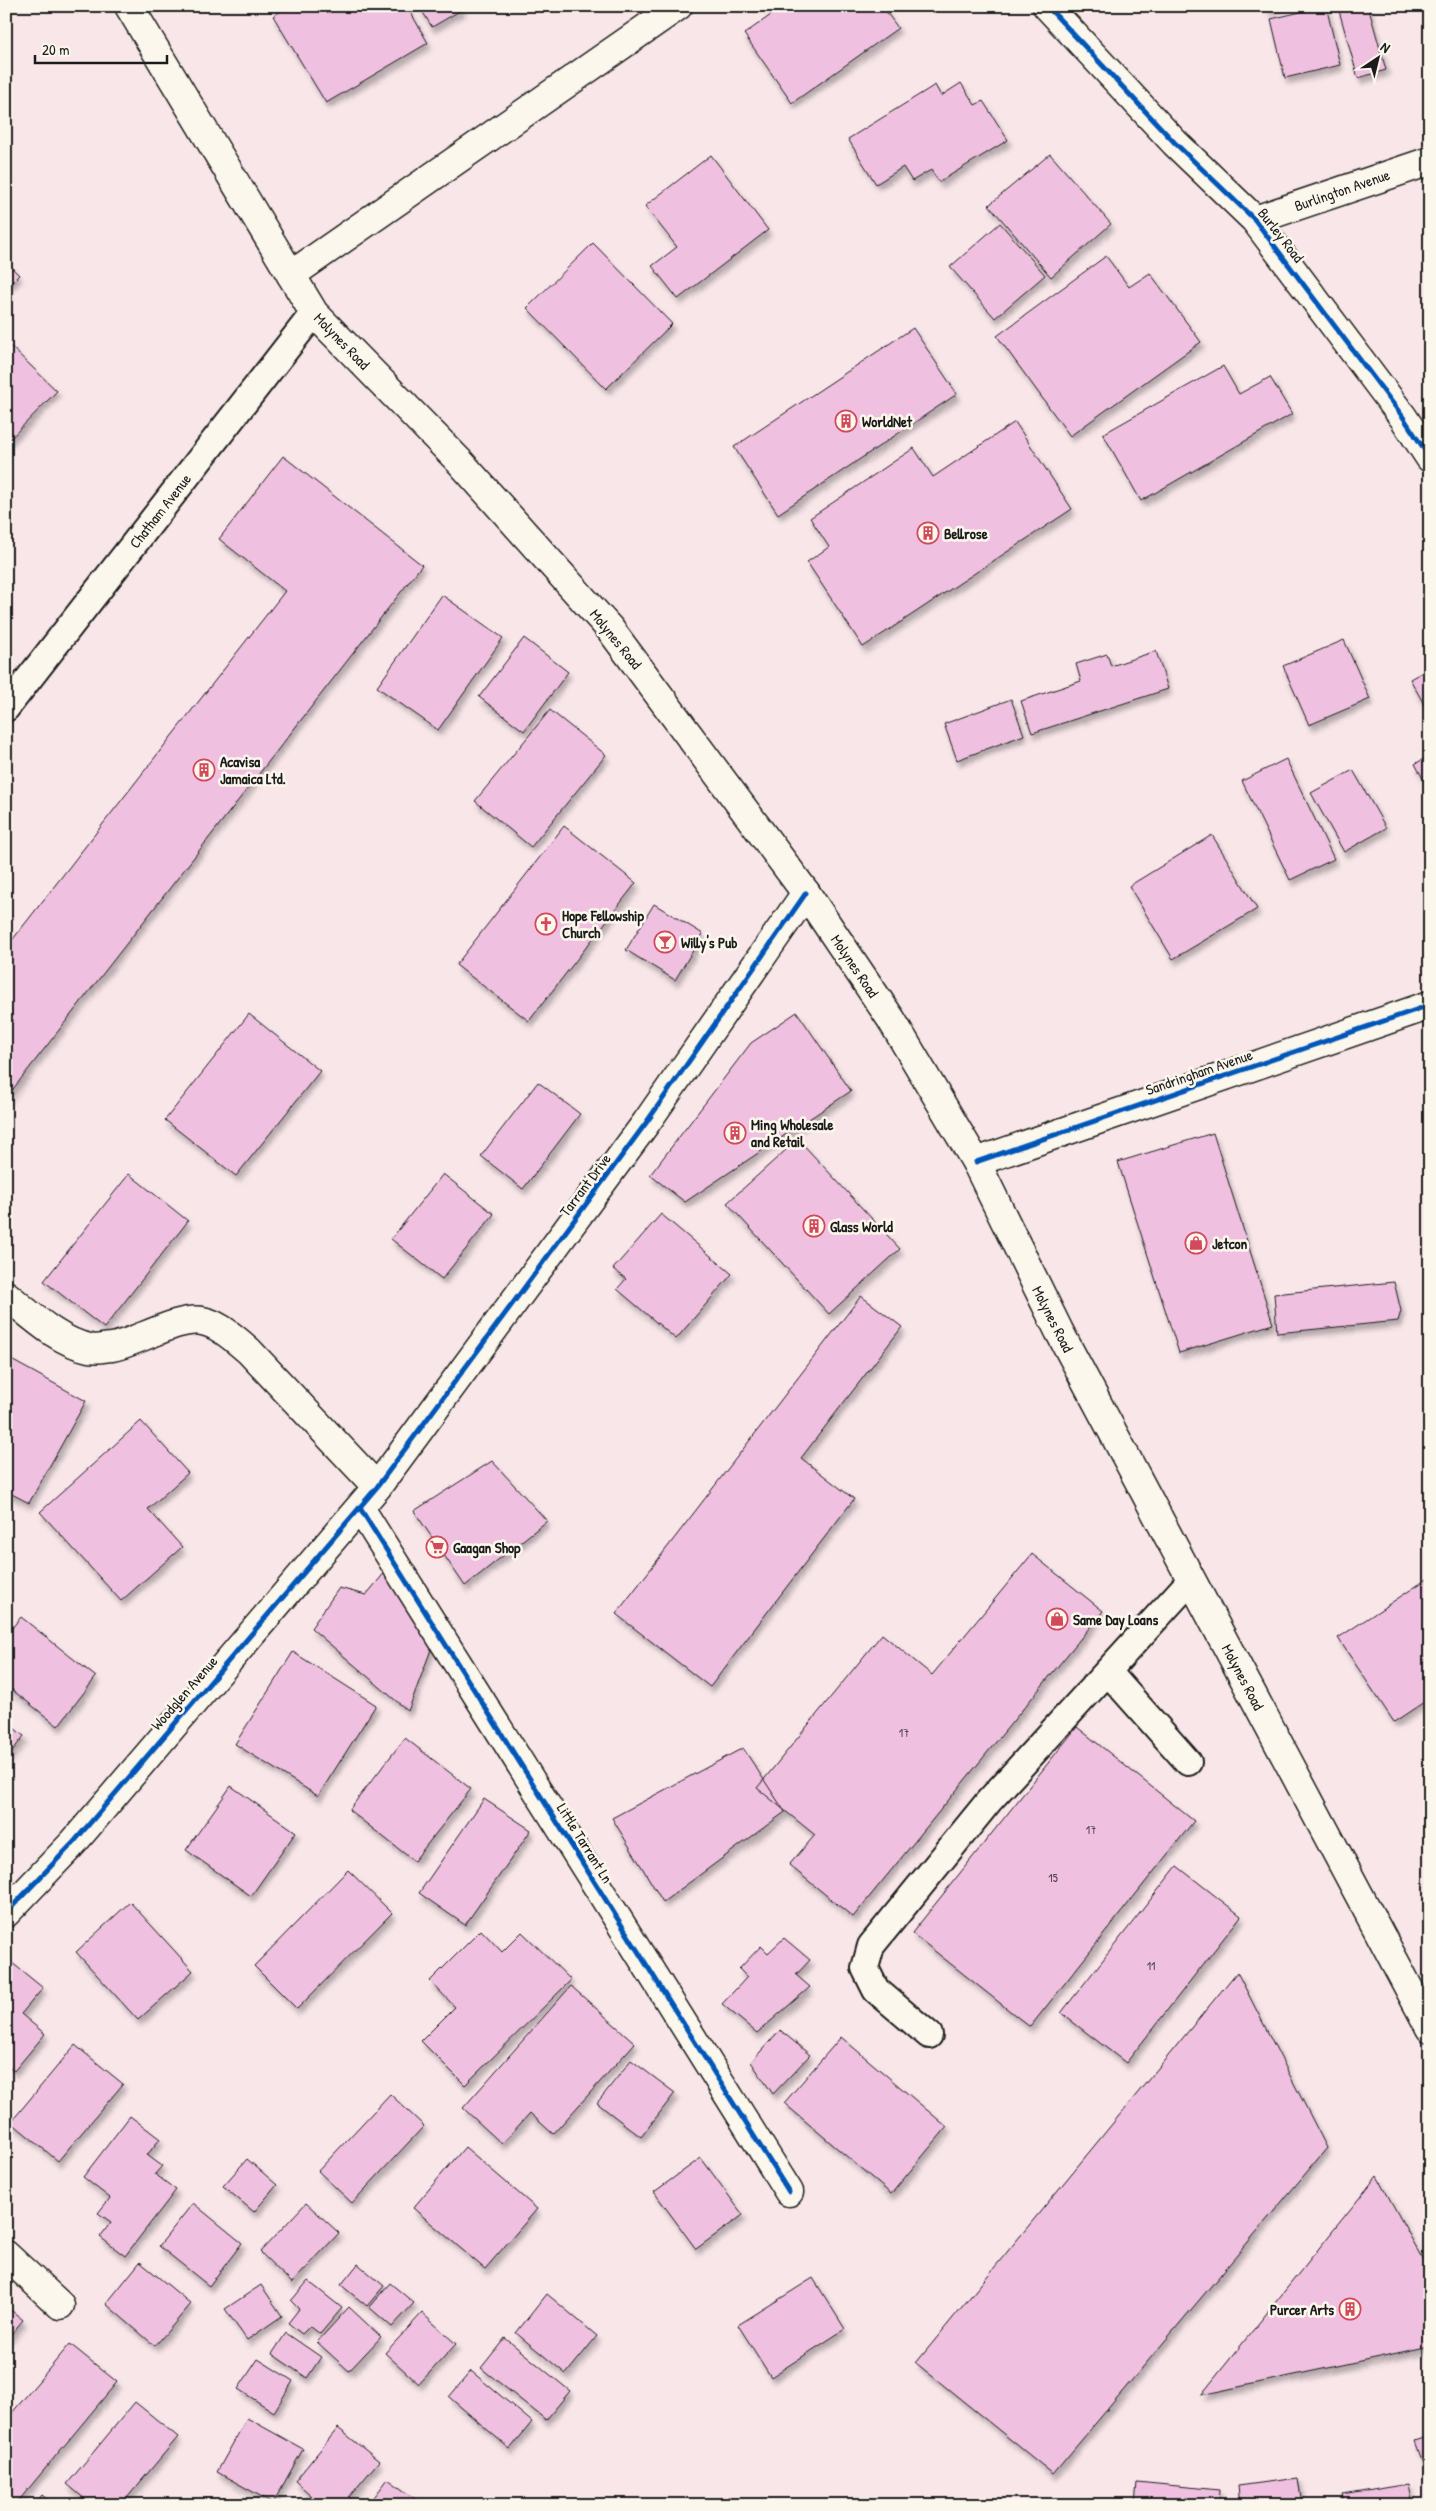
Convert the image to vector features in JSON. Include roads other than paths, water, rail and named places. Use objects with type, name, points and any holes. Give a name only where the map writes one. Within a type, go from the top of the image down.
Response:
[{"type":"street","name":"Molynes Road","points":[[129,6],[314,314],[461,463],[610,629],[806,893],[891,1019],[976,1162],[1059,1331],[1430,2028]]},
{"type":"street","points":[[291,275],[678,6]]},
{"type":"street","name":"Burley Road","points":[[1047,6],[1175,143],[1255,220],[1403,417],[1430,458]]},
{"type":"street","name":"Burlington Avenue","points":[[1255,220],[1430,161]]},
{"type":"street","name":"Tarrant Drive","points":[[369,1497],[646,1124],[806,893]]},
{"type":"street","name":"Sandringham Avenue","points":[[976,1162],[1430,1005]]},
{"type":"street","name":"Little Tarrant Ln","points":[[6,1294],[43,1325],[70,1342],[91,1349],[121,1346],[186,1320],[205,1320],[227,1332],[250,1351],[369,1497],[789,2192]]},
{"type":"street","name":"Woodglen Avenue","points":[[6,1912],[73,1842],[369,1497]]},
{"type":"street","points":[[6,2255],[60,2305]]},
{"type":"lane","name":"Chatham Avenue","points":[[6,708],[314,314]]},
{"type":"lane","points":[[930,2035],[876,1990],[865,1968],[871,1946],[989,1801],[1191,1580]]},
{"type":"lane","points":[[1108,1672],[1188,1762]]},
{"type":"place","name":"WorldNet","points":[[846,421]]},
{"type":"place","name":"Bellrose","points":[[928,533]]},
{"type":"place","name":"Acavisa Jamaica Ltd.","points":[[204,770]]},
{"type":"place","name":"Hope Fellowship Church","points":[[546,924]]},
{"type":"place","name":"Willy's Pub","points":[[665,942]]},
{"type":"place","name":"Ming Wholesale and Retail","points":[[735,1133]]},
{"type":"place","name":"Glass World","points":[[814,1226]]},
{"type":"place","name":"Jetcon","points":[[1196,1243]]},
{"type":"place","name":"Gaagan Shop","points":[[437,1547]]},
{"type":"place","name":"Same Day Loans","points":[[1057,1619]]},
{"type":"place","name":"Purcer Arts","points":[[1350,2309]]}]
